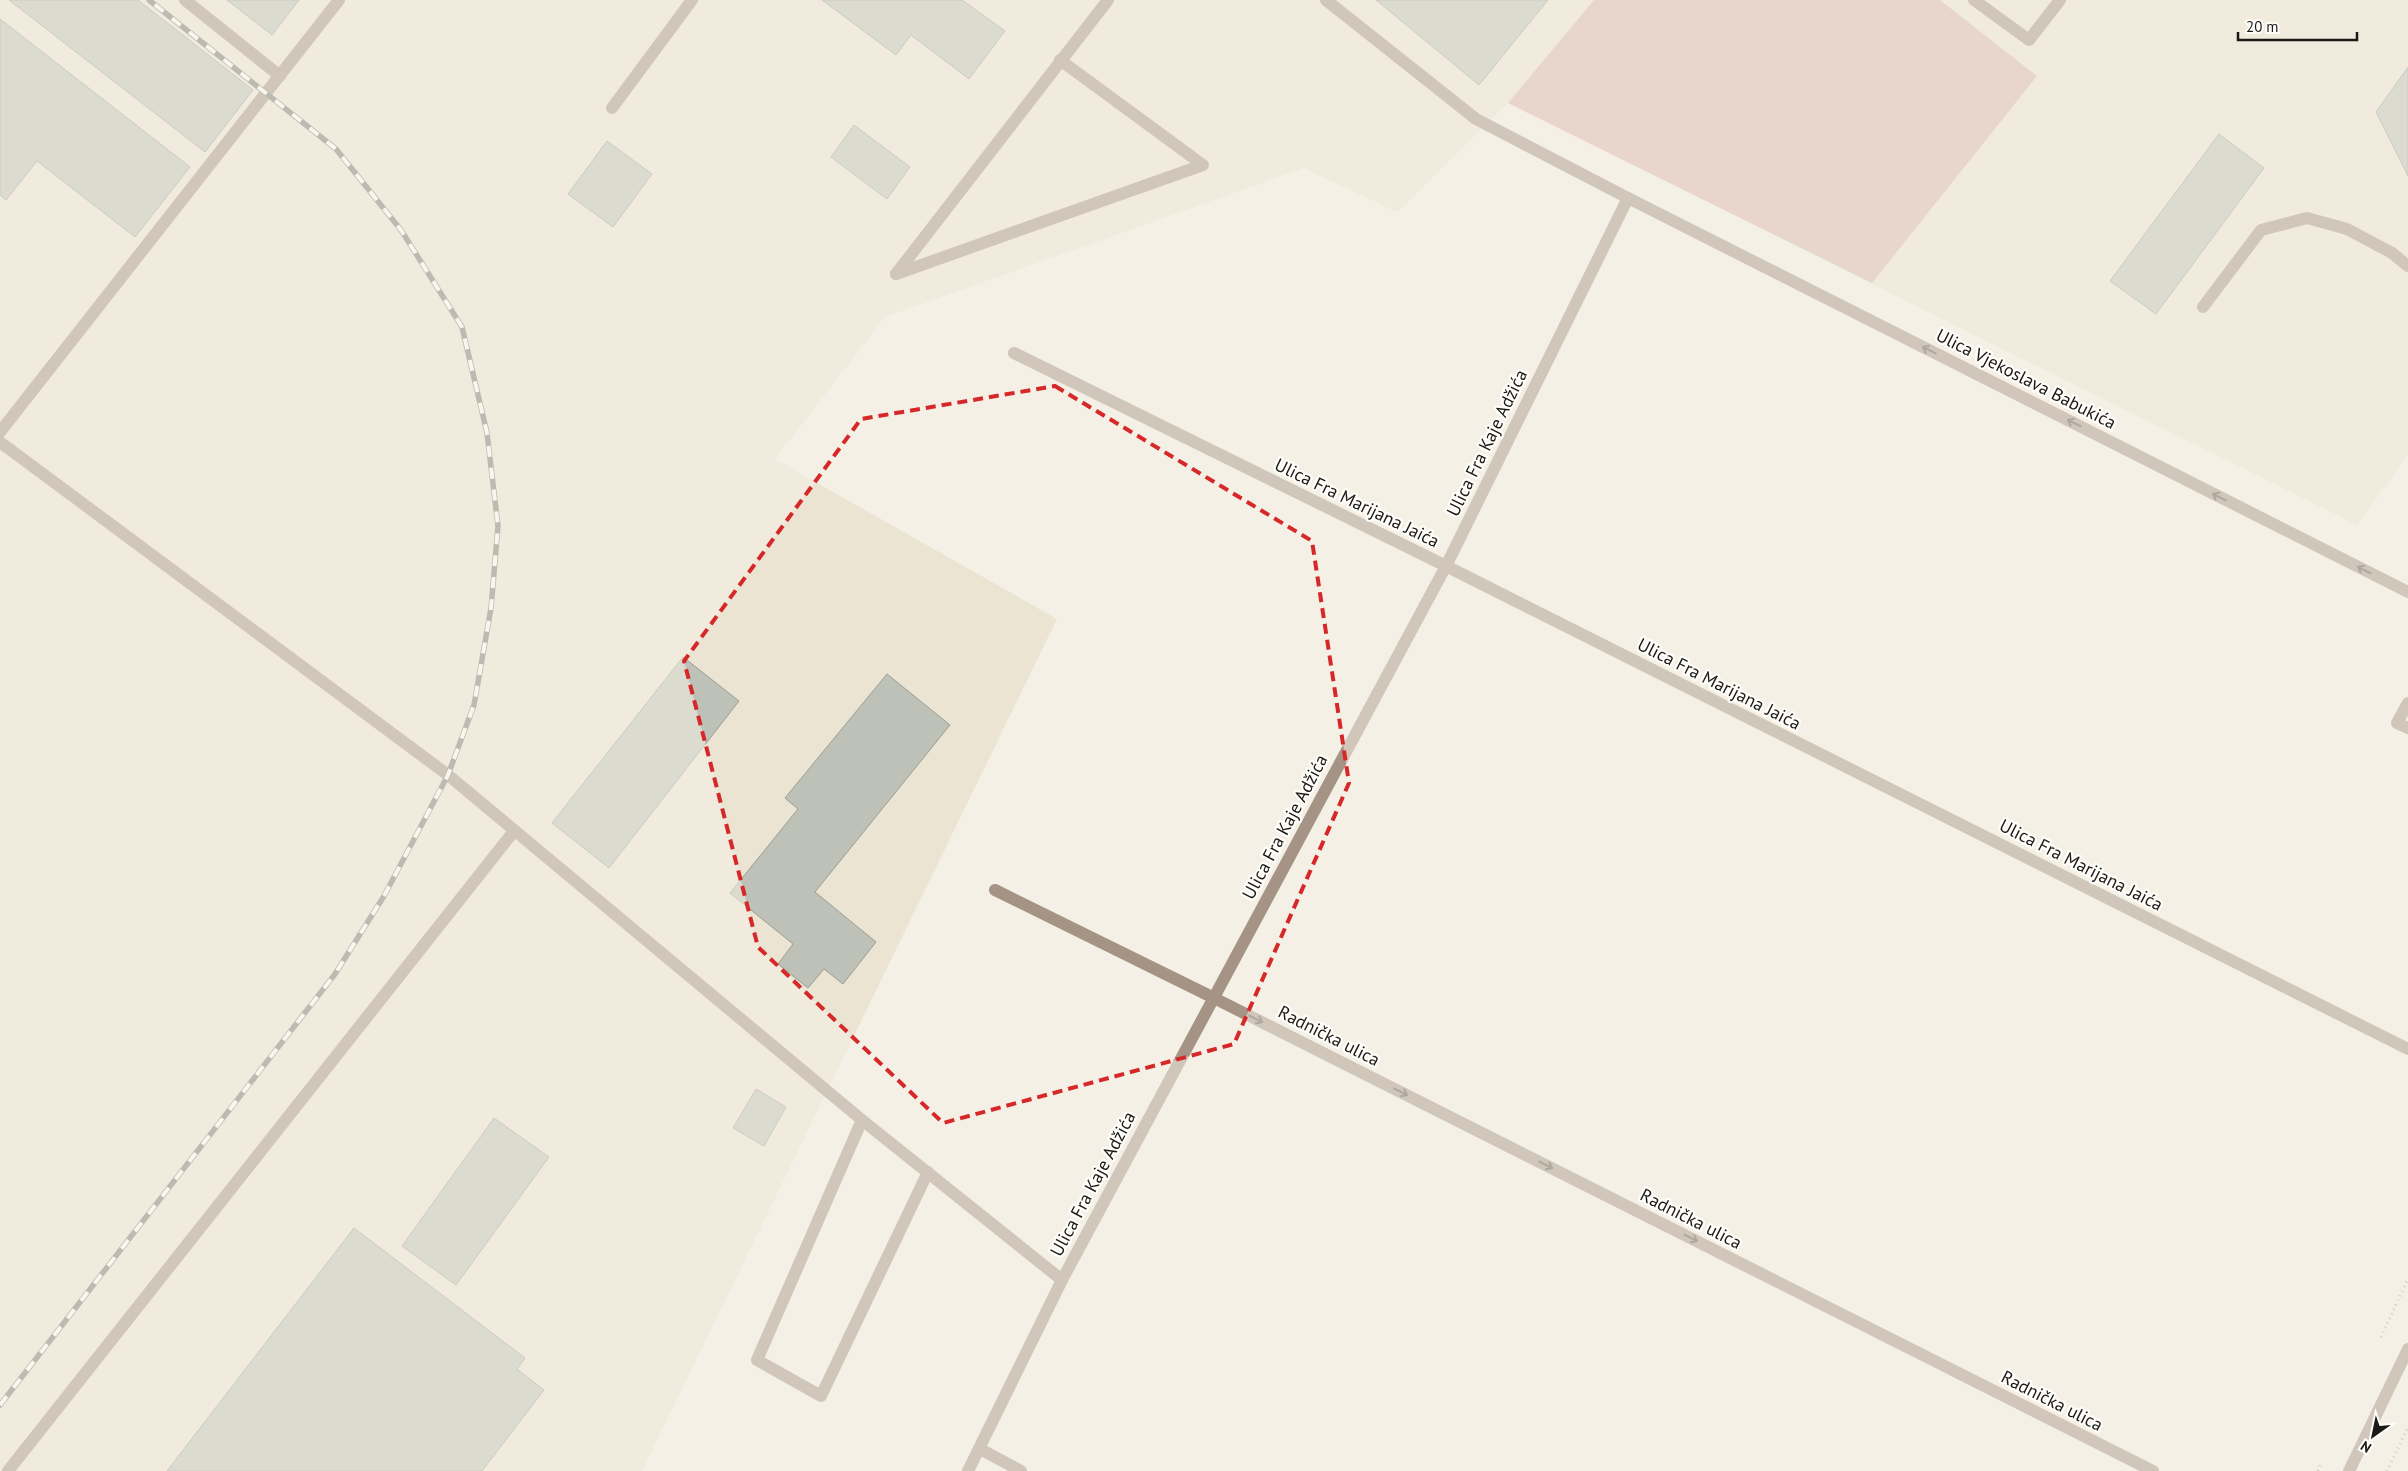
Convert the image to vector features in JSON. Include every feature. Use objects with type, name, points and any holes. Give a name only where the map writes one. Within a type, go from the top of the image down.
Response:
[{"type":"street","points":[[185,0],[280,76]]},
{"type":"street","points":[[0,432],[340,0]]},
{"type":"street","points":[[612,108],[692,0]]},
{"type":"street","points":[[1060,60],[1203,165],[896,274],[1060,60],[1108,0]]},
{"type":"street","name":"Ulica Vjekoslava Babukića","points":[[1326,0],[1476,119],[1628,198],[2408,592]]},
{"type":"street","points":[[1974,0],[2029,40],[2060,0]]},
{"type":"street","name":"Ulica Fra Kaje Adžića","points":[[968,1471],[1062,1280],[1212,997],[1446,566],[1628,198]]},
{"type":"street","points":[[2203,307],[2261,230],[2307,218],[2347,229],[2392,253],[2408,266]]},
{"type":"street","name":"Ulica Fra Marijana Jaića","points":[[1014,353],[1446,566],[2408,1048]]},
{"type":"street","points":[[0,442],[448,775],[862,1120],[1062,1280]]},
{"type":"street","points":[[2408,703],[2397,723],[2408,728]]},
{"type":"street","points":[[8,1471],[514,831]]},
{"type":"street","name":"Radnička ulica","points":[[995,890],[1212,997],[2153,1471]]},
{"type":"street","points":[[862,1120],[757,1360],[821,1396],[928,1172]]},
{"type":"street","points":[[2349,1471],[2408,1349]]},
{"type":"street","points":[[980,1449],[1021,1471]]},
{"type":"path","points":[[2386,1471],[2408,1427]]},
{"type":"highlighted area","points":[[1055,386],[1312,541],[1349,783],[1234,1044],[943,1123],[758,947],[684,661],[861,419]]},
{"type":"shaded area","points":[[0,0],[2408,0],[2408,455],[2357,525],[1508,103],[1397,212],[1304,168],[885,317],[775,459],[1057,619],[642,1471],[0,1471]]},
{"type":"shaded area","points":[[1594,0],[1940,0],[2037,76],[1872,283],[1508,103]]},
{"type":"building","points":[[9,0],[138,0],[253,90],[205,152]]},
{"type":"building","points":[[227,0],[299,0],[272,35]]},
{"type":"building","points":[[822,0],[962,0],[1005,31],[969,79],[911,35],[896,55]]},
{"type":"building","points":[[1376,0],[1548,0],[1479,85]]},
{"type":"building","points":[[0,19],[190,167],[135,237],[37,161],[6,200],[0,195]]},
{"type":"building","points":[[2408,67],[2408,176],[2376,112]]},
{"type":"building","points":[[854,125],[910,167],[887,199],[831,157]]},
{"type":"building","points":[[2219,134],[2264,168],[2156,314],[2110,281]]},
{"type":"building","points":[[607,141],[652,174],[613,227],[568,194]]},
{"type":"building","points":[[683,657],[739,701],[609,868],[552,823]]},
{"type":"building","points":[[887,674],[950,725],[815,892],[876,942],[843,984],[824,969],[808,988],[778,964],[793,944],[730,893],[798,809],[785,798]]},
{"type":"building","points":[[756,1089],[786,1107],[764,1146],[733,1128]]},
{"type":"building","points":[[494,1118],[549,1157],[456,1285],[402,1246]]},
{"type":"building","points":[[354,1228],[525,1358],[517,1369],[544,1390],[482,1471],[167,1471]]},
{"type":"railway","points":[[0,1405],[335,974],[384,896],[448,775],[474,705],[491,608],[498,526],[487,433],[462,327],[401,230],[336,149],[149,0]]}]
